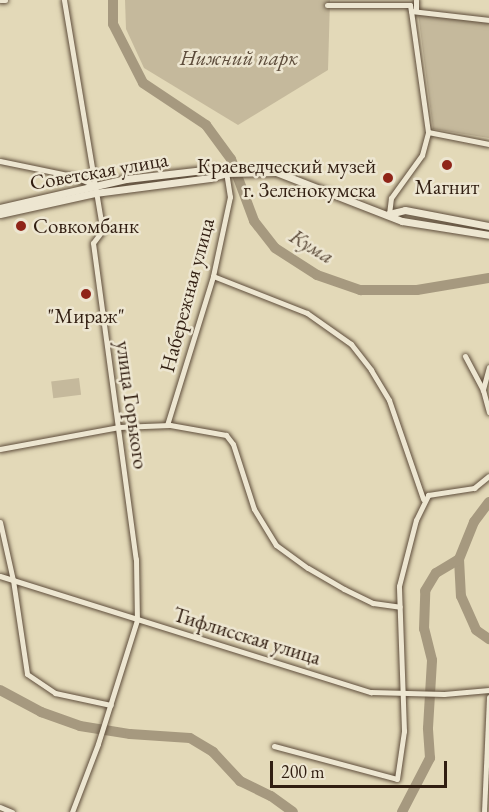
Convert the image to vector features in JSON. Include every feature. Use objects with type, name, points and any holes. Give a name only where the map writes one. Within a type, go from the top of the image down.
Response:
[{"type":"street","points":[[0,0],[5,0]]},
{"type":"street","name":"улица Горького","points":[[64,0],[102,231],[93,243],[136,559],[137,620],[99,744],[72,812]]},
{"type":"street","points":[[413,11],[416,0]]},
{"type":"street","points":[[327,5],[411,5],[413,11],[428,132],[422,155],[391,198],[389,214]]},
{"type":"street","points":[[413,11],[489,20]]},
{"type":"street","points":[[428,132],[489,144]]},
{"type":"street","points":[[0,161],[73,176],[94,189]]},
{"type":"street","name":"Советская улица","points":[[0,208],[94,189],[212,170],[226,173],[276,172],[389,214]]},
{"type":"street","name":"Набережная улица","points":[[167,425],[213,276],[230,197],[226,173]]},
{"type":"street","name":"Советская улица","points":[[0,214],[94,189]]},
{"type":"street","points":[[389,214],[405,210],[489,226]]},
{"type":"street","points":[[389,214],[402,221],[489,235]]},
{"type":"street","points":[[213,276],[307,313],[351,344],[372,370],[389,400],[423,499],[399,586],[404,730],[398,779],[274,746]]},
{"type":"street","points":[[465,356],[483,390],[489,412]]},
{"type":"street","points":[[483,390],[489,368]]},
{"type":"street","points":[[0,448],[119,427],[167,425],[226,435],[233,444],[254,509],[276,545],[308,568],[344,589],[373,603],[400,607]]},
{"type":"street","points":[[423,499],[428,495],[474,488],[489,476]]},
{"type":"street","points":[[0,522],[13,580],[27,674],[55,693],[111,705]]},
{"type":"street","name":"Тифлисская улица","points":[[0,576],[371,692],[444,694],[489,690]]},
{"type":"street","points":[[484,812],[489,697]]},
{"type":"street","points":[[0,807],[12,812]]},
{"type":"green space","name":"Нижний парк","points":[[125,0],[330,0],[328,70],[238,125],[144,68],[126,29]]},
{"type":"green space","points":[[418,13],[489,21],[489,138],[433,129]]},
{"type":"green space","points":[[79,378],[81,395],[53,398],[51,381]]},
{"type":"waterway","name":"Кума","points":[[113,0],[113,24],[143,83],[206,125],[231,159],[254,221],[275,248],[317,275],[360,290],[417,290],[489,278]]},
{"type":"waterway","name":"Кума","points":[[489,502],[474,522],[459,559],[461,596],[476,630],[489,639]]},
{"type":"waterway","points":[[402,812],[430,758],[428,728],[432,660],[424,629],[425,591],[436,573],[459,559]]},
{"type":"waterway","points":[[0,690],[41,712],[80,726],[130,734],[190,738],[213,752],[240,781],[271,796],[293,812]]},
{"type":"place","name":"Магнит","points":[[447,165]]},
{"type":"place","name":"Краеведческий музей г. Зеленокумска","points":[[388,178]]},
{"type":"place","name":"Совкомбанк","points":[[21,226]]},
{"type":"place","name":"\"Мираж\"","points":[[86,294]]}]
